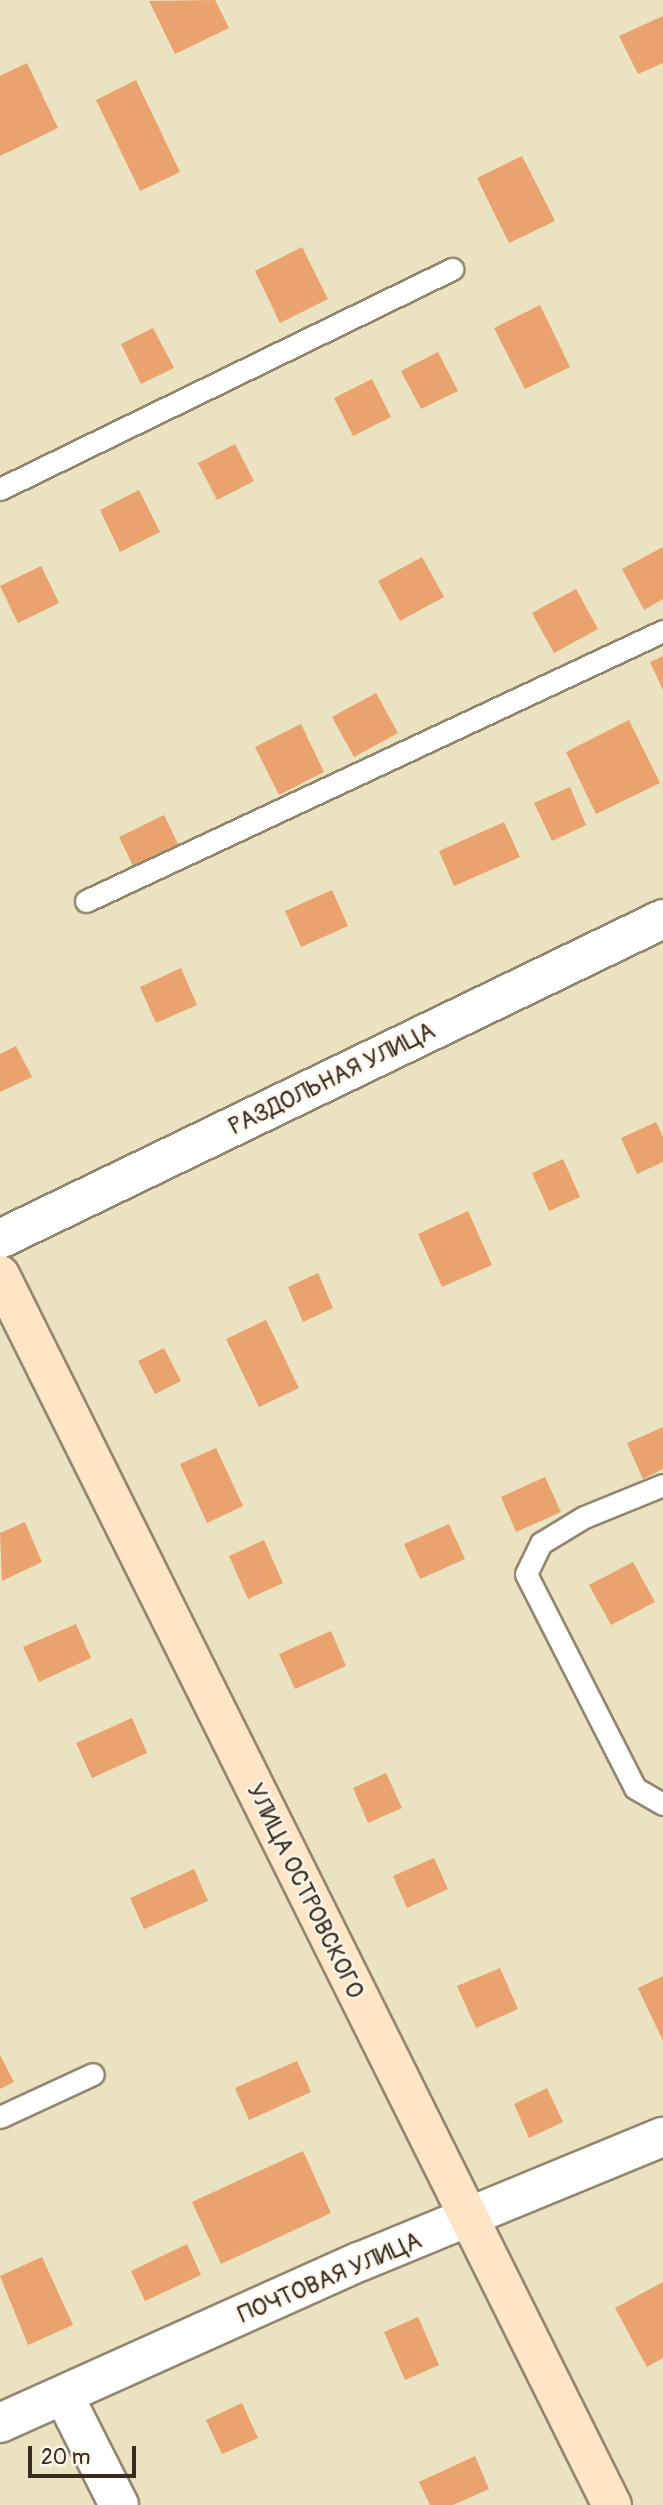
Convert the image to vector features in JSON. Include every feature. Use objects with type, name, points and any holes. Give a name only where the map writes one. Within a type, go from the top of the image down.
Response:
[{"type":"street","name":"РАЗДОЛЬНАЯ УЛИЦА","points":[[0,1239],[663,919]]},
{"type":"street","name":"УЛИЦА ОСТРОВСКОГО","points":[[0,1275],[611,2505]]},
{"type":"street","name":"ПОЧТОВАЯ УЛИЦА","points":[[0,2423],[359,2262],[471,2219],[663,2137]]},
{"type":"street","points":[[64,2396],[119,2505]]},
{"type":"lane","points":[[0,489],[452,269]]},
{"type":"lane","points":[[86,901],[663,631]]},
{"type":"lane","points":[[663,1485],[584,1517],[541,1543],[526,1574],[635,1788],[663,1804]]},
{"type":"lane","points":[[0,2117],[93,2074]]},
{"type":"building","points":[[215,0],[229,28],[175,54],[149,1]]},
{"type":"building","points":[[663,16],[663,63],[638,74],[619,36]]},
{"type":"building","points":[[27,63],[58,128],[0,156],[0,76]]},
{"type":"building","points":[[136,80],[180,172],[140,191],[96,100]]},
{"type":"building","points":[[522,156],[555,221],[509,243],[477,178]]},
{"type":"building","points":[[302,247],[328,299],[280,323],[255,271]]},
{"type":"building","points":[[540,305],[570,367],[525,389],[494,328]]},
{"type":"building","points":[[153,328],[174,368],[141,384],[121,344]]},
{"type":"building","points":[[438,352],[458,391],[421,409],[401,371]]},
{"type":"building","points":[[372,379],[391,417],[353,436],[334,398]]},
{"type":"building","points":[[235,444],[254,481],[217,500],[198,463]]},
{"type":"building","points":[[139,490],[160,532],[120,552],[100,510]]},
{"type":"building","points":[[663,547],[663,599],[644,610],[622,569]]},
{"type":"building","points":[[422,557],[444,597],[400,621],[378,581]]},
{"type":"building","points":[[41,566],[59,603],[18,623],[0,586]]},
{"type":"building","points":[[576,589],[598,629],[554,653],[532,613]]},
{"type":"building","points":[[663,656],[663,690],[650,662]]},
{"type":"building","points":[[376,693],[398,733],[354,757],[332,717]]},
{"type":"building","points":[[629,720],[660,783],[596,814],[566,752]]},
{"type":"building","points":[[301,724],[324,772],[279,795],[255,747]]},
{"type":"building","points":[[570,787],[586,825],[552,841],[534,803]]},
{"type":"building","points":[[164,815],[179,846],[134,868],[119,837]]},
{"type":"building","points":[[504,822],[520,857],[454,886],[439,851]]},
{"type":"building","points":[[332,890],[348,926],[301,947],[285,911]]},
{"type":"building","points":[[181,968],[197,1005],[156,1023],[140,987]]},
{"type":"building","points":[[16,1046],[32,1077],[0,1092],[0,1054]]},
{"type":"building","points":[[656,1122],[663,1137],[663,1162],[637,1174],[621,1138]]},
{"type":"building","points":[[563,1159],[580,1197],[549,1211],[532,1173]]},
{"type":"building","points":[[468,1211],[492,1265],[442,1287],[418,1234]]},
{"type":"building","points":[[318,1273],[333,1308],[303,1322],[288,1287]]},
{"type":"building","points":[[266,1320],[299,1388],[259,1407],[226,1339]]},
{"type":"building","points":[[164,1348],[181,1381],[155,1394],[138,1361]]},
{"type":"building","points":[[663,1427],[663,1469],[643,1479],[627,1443]]},
{"type":"building","points":[[216,1448],[243,1506],[207,1523],[180,1464]]},
{"type":"building","points":[[545,1477],[561,1512],[516,1532],[501,1497]]},
{"type":"building","points":[[25,1522],[42,1562],[2,1581],[0,1533]]},
{"type":"building","points":[[449,1524],[465,1559],[420,1579],[404,1544]]},
{"type":"building","points":[[264,1540],[283,1583],[248,1599],[229,1556]]},
{"type":"building","points":[[633,1562],[655,1602],[611,1625],[589,1585]]},
{"type":"building","points":[[76,1624],[91,1658],[39,1682],[23,1647]]},
{"type":"building","points":[[331,1631],[346,1666],[295,1689],[279,1654]]},
{"type":"building","points":[[132,1718],[147,1753],[92,1778],[76,1743]]},
{"type":"building","points":[[386,1773],[402,1808],[368,1823],[353,1788]]},
{"type":"building","points":[[434,1858],[448,1889],[407,1908],[393,1876]]},
{"type":"building","points":[[194,1869],[208,1901],[144,1929],[130,1898]]},
{"type":"building","points":[[500,1968],[518,2009],[476,2028],[457,1986]]},
{"type":"building","points":[[663,1976],[663,2041],[638,1988]]},
{"type":"building","points":[[0,2055],[14,2082],[0,2089]]},
{"type":"building","points":[[297,2061],[311,2092],[249,2120],[235,2088]]},
{"type":"building","points":[[547,2088],[563,2122],[529,2138],[514,2104]]},
{"type":"building","points":[[303,2151],[331,2213],[221,2264],[192,2202]]},
{"type":"building","points":[[187,2244],[201,2275],[145,2301],[131,2271]]},
{"type":"building","points":[[42,2257],[73,2325],[28,2345],[0,2276]]},
{"type":"building","points":[[663,2282],[663,2358],[647,2367],[615,2308]]},
{"type":"building","points":[[418,2317],[439,2365],[405,2380],[384,2332]]},
{"type":"building","points":[[242,2403],[258,2438],[222,2454],[206,2420]]},
{"type":"building","points":[[475,2456],[489,2489],[453,2505],[430,2505],[419,2482]]}]
